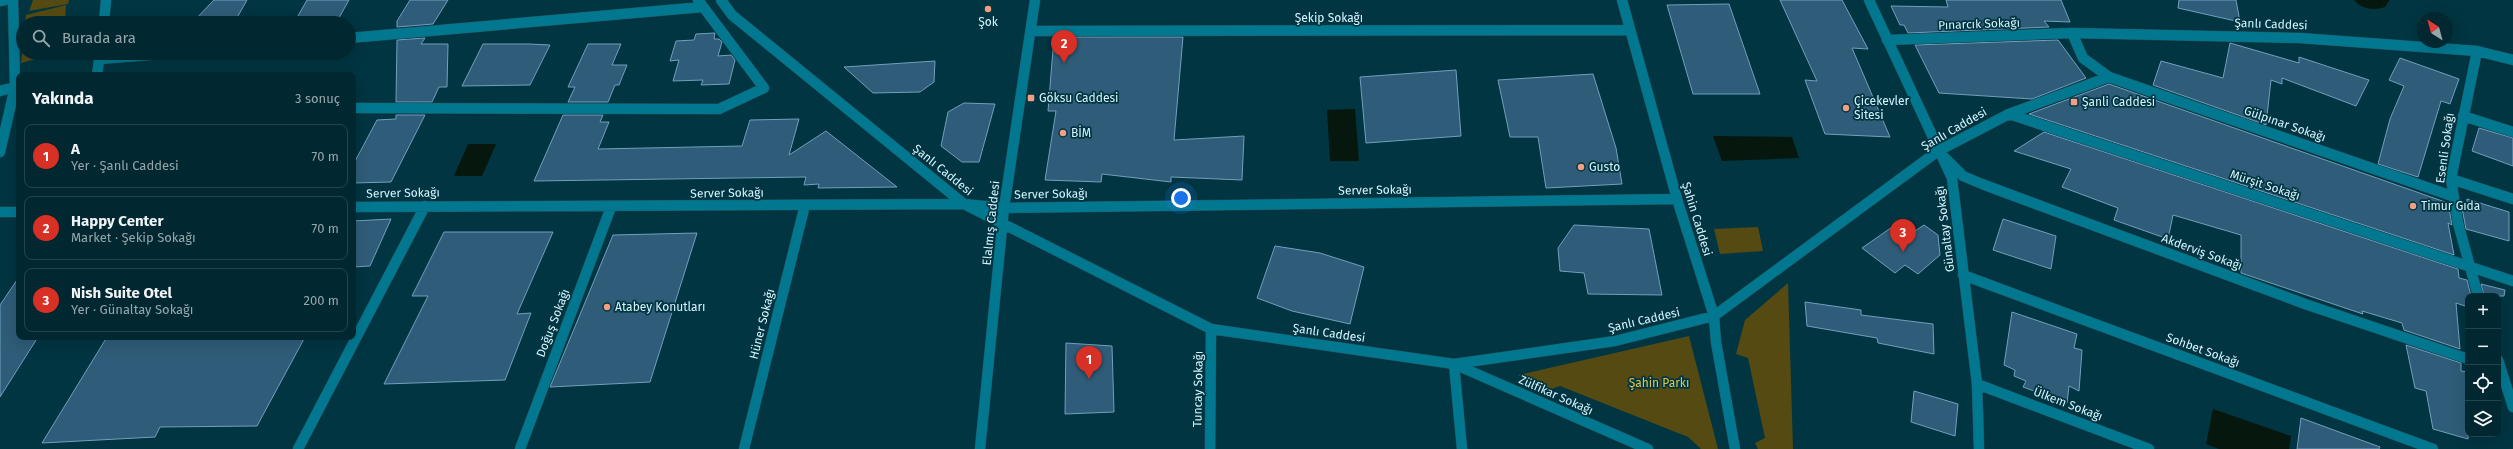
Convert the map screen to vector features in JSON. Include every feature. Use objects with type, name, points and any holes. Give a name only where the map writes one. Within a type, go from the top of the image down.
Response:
[{"type":"street","points":[[0,1],[5,0]]},
{"type":"street","points":[[0,152],[15,87],[13,0]]},
{"type":"street","points":[[105,16],[106,0]]},
{"type":"street","name":"Şanlı Caddesi","points":[[721,0],[732,15],[964,204],[1211,329],[1454,364],[1615,341],[1714,316],[1938,151],[2009,114],[2109,77]]},
{"type":"street","name":"Elalmış Caddesi","points":[[980,449],[1004,208],[1035,0]]},
{"type":"street","name":"Şahin Caddesi","points":[[1622,0],[1628,30],[1677,199],[1714,316],[1716,342],[1735,449]]},
{"type":"street","name":"Günaltay Sokağı","points":[[1869,0],[1938,151],[1952,178],[1977,384],[1979,449]]},
{"type":"street","points":[[356,37],[701,4],[764,88],[719,109],[356,108]]},
{"type":"street","name":"Şekip Sokağı","points":[[1031,31],[1628,30]]},
{"type":"street","points":[[2072,33],[2083,58],[2109,77]]},
{"type":"street","name":"Şanlı Caddesi","points":[[2072,33],[2300,38],[2477,51],[2513,60]]},
{"type":"street","name":"Pınarcık Sokağı","points":[[1887,40],[2072,33]]},
{"type":"street","name":"Esenli Sokağı","points":[[2477,51],[2463,116],[2452,179],[2452,196],[2468,267],[2477,293]]},
{"type":"street","points":[[97,72],[99,60]]},
{"type":"street","name":"Gülpınar Sokağı","points":[[2109,77],[2452,196]]},
{"type":"street","points":[[0,91],[15,87]]},
{"type":"street","name":"Mürşit Sokağı","points":[[2009,114],[2513,281]]},
{"type":"street","points":[[2463,116],[2513,132]]},
{"type":"street","name":"Akderviş Sokağı","points":[[1938,151],[1963,176],[1982,184],[2305,304],[2465,358]]},
{"type":"street","points":[[2452,179],[2513,199]]},
{"type":"street","name":"Server Sokağı","points":[[356,207],[611,207],[964,204],[1004,208],[1677,199]]},
{"type":"street","name":"Hüner Sokağı","points":[[744,449],[805,205]]},
{"type":"street","points":[[356,338],[425,206]]},
{"type":"street","name":"Doğuş Sokağı","points":[[520,449],[611,207]]},
{"type":"street","points":[[0,212],[16,212]]},
{"type":"street","name":"Sohbet Sokağı","points":[[1963,275],[2433,449]]},
{"type":"street","name":"Tuncay Sokağı","points":[[1210,449],[1211,329]]},
{"type":"street","points":[[298,449],[355,340]]},
{"type":"street","points":[[1454,364],[1462,449]]},
{"type":"street","name":"Zülfikar Sokağı","points":[[1454,364],[1648,449]]},
{"type":"street","points":[[2501,368],[2513,374]]},
{"type":"street","points":[[2501,373],[2513,407]]},
{"type":"street","name":"Ülkem Sokağı","points":[[1977,384],[2149,449]]},
{"type":"green space","points":[[33,0],[69,0],[68,4],[29,11]]},
{"type":"green space","points":[[66,5],[65,16],[26,15]]},
{"type":"green space","points":[[21,60],[32,60],[21,63]]},
{"type":"green space","points":[[1758,227],[1763,251],[1720,254],[1714,229]]},
{"type":"green space","points":[[1788,283],[1793,449],[1758,449],[1755,443],[1765,438],[1748,358],[1736,354],[1745,320]]},
{"type":"green space","name":"Şahin Parkı","points":[[1689,336],[1718,449],[1701,449],[1688,437],[1560,386],[1549,390],[1518,375]]},
{"type":"shaded area","points":[[2354,0],[2389,1],[2385,7],[2372,9],[2364,7]]},
{"type":"shaded area","points":[[1355,109],[1359,161],[1330,161],[1327,110]]},
{"type":"shaded area","points":[[1713,136],[1792,137],[1799,158],[1722,161]]},
{"type":"shaded area","points":[[468,144],[496,144],[482,176],[454,176]]},
{"type":"shaded area","points":[[2213,409],[2291,436],[2289,449],[2219,449],[2206,444]]},
{"type":"building","points":[[214,0],[247,0],[238,16],[199,16]]},
{"type":"building","points":[[307,0],[349,0],[340,16],[298,16]]},
{"type":"building","points":[[410,0],[448,0],[433,24],[397,27],[397,21]]},
{"type":"building","points":[[1780,0],[1842,0],[1868,49],[1852,48],[1890,137],[1825,134],[1805,80],[1817,81]]},
{"type":"building","points":[[1946,0],[2061,0],[2070,22],[2044,21],[2049,27],[1908,33],[1904,25],[1900,25],[1891,6],[1948,7]]},
{"type":"building","points":[[2179,0],[2236,0],[2240,22],[2178,8]]},
{"type":"building","points":[[1729,4],[1760,94],[1693,94],[1667,5]]},
{"type":"building","points":[[715,33],[714,39],[719,39],[722,42],[718,56],[731,55],[735,60],[729,84],[701,85],[703,80],[673,81],[679,60],[670,61],[676,41],[694,40],[696,34]]},
{"type":"building","points":[[1054,37],[1183,37],[1174,140],[1244,136],[1242,180],[1171,177],[1171,182],[1102,174],[1101,182],[1045,180],[1056,111],[1048,111]]},
{"type":"building","points":[[425,38],[421,44],[448,44],[447,87],[439,87],[432,102],[396,102],[397,40]]},
{"type":"building","points":[[2058,40],[2086,78],[2032,99],[1939,93],[1915,45]]},
{"type":"building","points":[[2230,43],[2299,63],[2299,57],[2369,80],[2356,106],[2282,78],[2282,84],[2271,80],[2266,125],[2153,85],[2161,61],[2223,78]]},
{"type":"building","points":[[483,44],[550,45],[530,85],[462,86]]},
{"type":"building","points":[[588,44],[621,44],[612,65],[627,65],[619,85],[615,85],[608,102],[568,102],[575,87],[568,87]]},
{"type":"building","points":[[2400,58],[2459,79],[2450,104],[2441,101],[2418,177],[2378,164],[2390,119],[2404,86],[2389,80]]},
{"type":"building","points":[[935,61],[934,82],[920,92],[873,93],[844,67]]},
{"type":"building","points":[[1456,70],[1461,136],[1366,143],[1360,77]]},
{"type":"building","points":[[1593,74],[1616,148],[1622,184],[1546,188],[1538,137],[1510,137],[1498,80]]},
{"type":"building","points":[[2109,84],[2448,203],[2452,225],[2448,223],[2454,255],[2029,114]]},
{"type":"building","points":[[964,103],[995,104],[979,162],[962,162],[941,146],[948,112]]},
{"type":"building","points":[[396,115],[425,115],[391,182],[356,183],[356,159],[377,120],[396,119]]},
{"type":"building","points":[[563,115],[603,115],[600,122],[609,122],[598,149],[742,146],[750,120],[799,119],[789,155],[826,131],[897,187],[818,188],[819,184],[804,185],[806,177],[534,181]]},
{"type":"building","points":[[2479,128],[2513,138],[2513,166],[2472,151]]},
{"type":"building","points":[[2044,132],[2458,269],[2459,278],[2467,280],[2470,293],[2465,293],[2465,306],[2456,303],[2460,349],[2404,330],[2402,323],[2362,311],[2363,314],[2241,273],[2241,235],[2173,215],[2168,239],[2114,220],[2118,208],[2062,187],[2071,169],[2014,151]]},
{"type":"building","points":[[2467,199],[2509,212],[2509,241],[2466,229],[2462,208],[2467,209]]},
{"type":"building","points":[[391,219],[370,266],[356,267],[356,221]]},
{"type":"building","points":[[2003,219],[2056,236],[2051,269],[1993,250]]},
{"type":"building","points":[[1574,225],[1649,229],[1662,295],[1588,294],[1584,273],[1560,271],[1558,248]]},
{"type":"building","points":[[1895,225],[1909,235],[1924,225],[1938,235],[1940,255],[1918,274],[1905,265],[1895,273],[1862,248]]},
{"type":"building","points":[[444,232],[553,232],[517,314],[531,313],[505,380],[384,384],[428,296],[412,296]]},
{"type":"building","name":"Atabey Konutları","points":[[697,233],[650,382],[550,387],[613,235]]},
{"type":"building","points":[[1275,246],[1320,253],[1364,267],[1350,324],[1292,311],[1257,298]]},
{"type":"building","points":[[16,281],[16,340],[36,340],[0,397],[0,305]]},
{"type":"building","points":[[2481,284],[2505,290],[2504,296],[2501,296],[2501,293],[2483,293]]},
{"type":"building","points":[[1805,302],[1861,310],[1861,315],[1933,324],[1934,354],[1878,343],[1877,338],[1807,326]]},
{"type":"building","points":[[2012,312],[2077,334],[2074,348],[2082,350],[2079,391],[2069,386],[2067,403],[2023,387],[2026,381],[2014,376],[2015,370],[2004,365]]},
{"type":"building","points":[[105,340],[303,340],[257,426],[160,427],[155,437],[42,443]]},
{"type":"building","points":[[1066,343],[1112,346],[1114,412],[1065,414]]},
{"type":"building","points":[[2406,345],[2461,363],[2461,371],[2465,372],[2465,437],[2468,437],[2468,439],[2433,429],[2426,391],[2415,388]]},
{"type":"building","points":[[1914,391],[1958,404],[1955,436],[1911,422]]},
{"type":"building","points":[[2301,418],[2380,447],[2379,449],[2297,449]]},
{"type":"place","name":"Şok","points":[[988,9]]},
{"type":"place","name":"Happy Center","points":[[1064,63]]},
{"type":"place","name":"Göksu Caddesi","points":[[1031,98]]},
{"type":"place","name":"Şanli Caddesi","points":[[2074,102]]},
{"type":"place","name":"Çicekevler Sitesi","points":[[1846,108]]},
{"type":"place","name":"BİM","points":[[1063,133]]},
{"type":"place","name":"Gusto","points":[[1581,167]]},
{"type":"place","name":"Timur Gıda","points":[[2413,206]]},
{"type":"place","name":"Nish Suite Otel","points":[[1903,252]]},
{"type":"place","name":"Atabey Konutları","points":[[607,307]]},
{"type":"place","name":"A","points":[[1089,379]]}]
